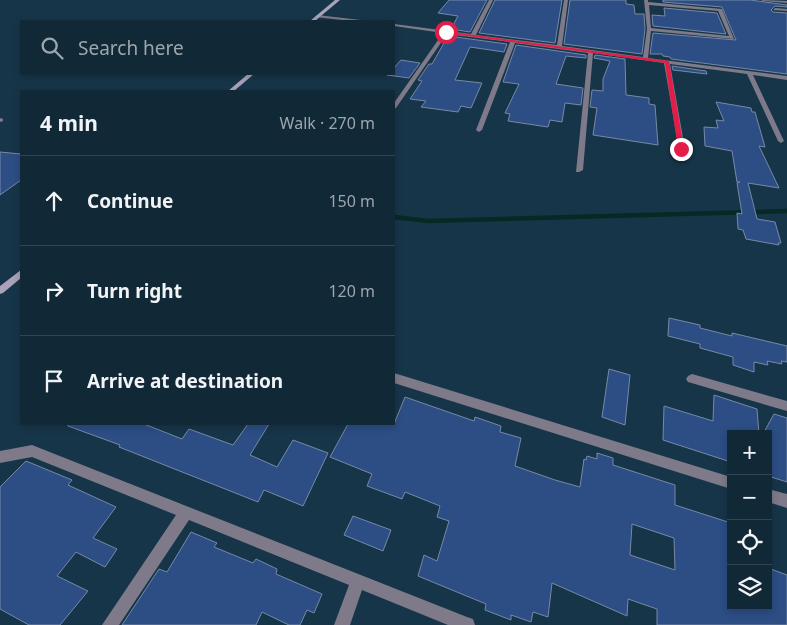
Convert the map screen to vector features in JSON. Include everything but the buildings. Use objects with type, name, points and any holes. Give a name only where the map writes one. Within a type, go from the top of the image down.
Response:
[{"type":"main road","points":[[313,20],[338,0]]},
{"type":"main road","points":[[232,90],[250,75]]},
{"type":"main road","points":[[0,291],[20,273]]},
{"type":"street","points":[[473,35],[491,0]]},
{"type":"street","points":[[559,46],[566,0]]},
{"type":"street","points":[[763,0],[787,2]]},
{"type":"street","points":[[645,59],[649,29],[646,1],[720,10],[732,38],[649,29]]},
{"type":"street","points":[[775,9],[787,10]]},
{"type":"street","points":[[317,16],[352,20]]},
{"type":"street","points":[[395,25],[787,78]]},
{"type":"street","points":[[395,105],[446,32]]},
{"type":"street","points":[[479,130],[513,41]]},
{"type":"street","points":[[579,170],[591,52]]},
{"type":"street","points":[[667,62],[681,149]]},
{"type":"street","points":[[749,73],[781,141]]},
{"type":"street","points":[[395,378],[727,483]]},
{"type":"street","points":[[692,379],[787,406]]},
{"type":"street","points":[[0,457],[32,451],[466,625]]},
{"type":"street","points":[[772,496],[787,501]]},
{"type":"street","points":[[110,625],[186,512]]},
{"type":"street","points":[[342,625],[358,582]]},
{"type":"waterway","points":[[395,217],[428,221],[787,211]]},
{"type":"route","points":[[446,32],[667,62],[681,149]]}]
